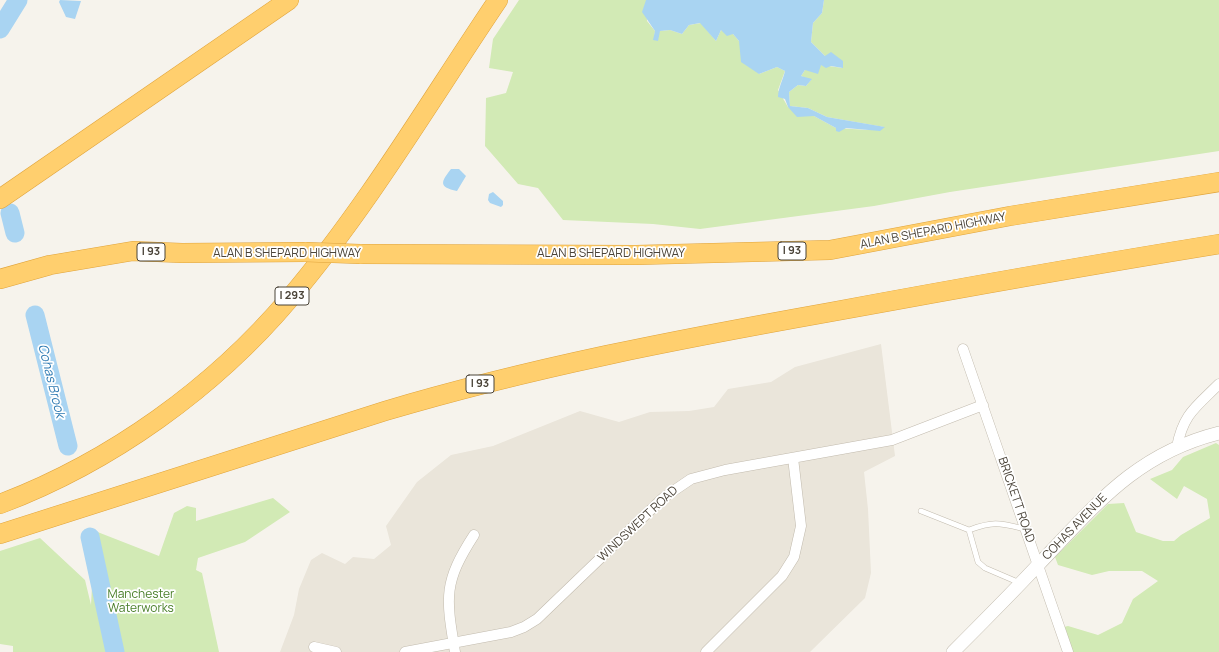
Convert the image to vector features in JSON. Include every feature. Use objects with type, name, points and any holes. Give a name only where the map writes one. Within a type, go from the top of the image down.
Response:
[{"type":"highway","points":[[0,199],[289,0]]},
{"type":"highway","name":"I 293","points":[[0,504],[87,463],[154,421],[212,376],[265,326],[312,271],[356,212],[498,0]]},
{"type":"highway","name":"ALAN B SHEPARD HIGHWAY","points":[[0,279],[50,265],[133,251],[182,254],[306,252],[360,254],[636,255],[830,250],[1010,216],[1219,182]]},
{"type":"highway","name":"I 93","points":[[0,534],[392,409],[443,394],[561,364],[681,339],[911,297],[1219,244]]},
{"type":"street","name":"BRICKETT ROAD","points":[[964,349],[1068,652]]},
{"type":"street","points":[[1177,447],[1183,423],[1190,413],[1219,384]]},
{"type":"street","name":"WINDSWEPT ROAD","points":[[405,652],[454,648],[524,627],[536,619],[663,498],[691,479],[725,470],[892,440],[982,405]]},
{"type":"street","name":"COHAS AVENUE","points":[[953,652],[1105,496],[1148,461],[1177,447],[1219,433]]},
{"type":"street","points":[[706,652],[782,576],[794,556],[800,526],[793,458]]},
{"type":"street","points":[[454,648],[448,602],[451,580],[458,559],[474,535]]},
{"type":"street","points":[[314,648],[336,652]]},
{"type":"lane","points":[[921,510],[969,530],[989,523],[1006,524],[1026,530]]},
{"type":"lane","points":[[969,530],[978,562],[985,568],[1021,583]]},
{"type":"shaded area","points":[[881,344],[895,456],[864,472],[868,509],[871,573],[865,598],[810,652],[280,652],[294,615],[299,589],[311,560],[322,553],[345,564],[353,557],[374,559],[391,545],[386,526],[417,482],[451,455],[493,446],[580,411],[619,422],[650,412],[689,411],[714,407],[728,389],[771,382],[795,367]]},
{"type":"green space","points":[[519,0],[646,0],[647,21],[655,31],[654,40],[660,31],[670,30],[682,34],[689,25],[701,23],[716,41],[721,30],[733,34],[739,41],[759,74],[777,67],[785,71],[778,90],[788,107],[814,116],[836,128],[868,130],[884,127],[827,117],[808,108],[790,106],[789,92],[798,85],[806,86],[811,80],[801,76],[805,70],[821,65],[843,68],[825,56],[811,42],[813,23],[822,13],[824,0],[1219,0],[1219,151],[950,192],[874,206],[700,229],[653,224],[563,220],[538,188],[518,184],[485,146],[486,98],[506,93],[513,72],[489,68],[493,39]]},
{"type":"green space","points":[[1216,443],[1219,445],[1219,652],[1069,652],[1059,628],[1068,626],[1098,635],[1122,623],[1133,599],[1158,581],[1142,571],[1109,571],[1092,575],[1058,565],[1055,557],[1108,504],[1124,503],[1136,532],[1163,541],[1174,541],[1181,535],[1210,518],[1207,499],[1184,486],[1177,499],[1150,479],[1172,470],[1183,457]]},
{"type":"green space","name":"Manchester Waterworks","points":[[273,498],[290,512],[245,542],[198,558],[196,570],[202,573],[219,652],[13,652],[13,646],[0,644],[0,551],[40,538],[85,580],[91,605],[95,531],[159,556],[174,513],[187,506],[196,508],[196,521]]},
{"type":"water","points":[[60,0],[81,1],[75,19],[66,17],[59,2]]},
{"type":"water","points":[[646,0],[824,0],[822,13],[813,23],[811,42],[825,56],[831,52],[843,61],[843,68],[831,66],[826,68],[821,65],[818,74],[805,70],[801,76],[812,79],[806,86],[798,85],[789,92],[790,106],[808,108],[827,117],[885,127],[880,131],[846,128],[839,132],[836,131],[836,128],[814,116],[797,117],[788,107],[785,99],[778,97],[785,71],[777,67],[759,74],[741,62],[739,41],[733,34],[727,36],[721,30],[716,41],[700,23],[689,25],[682,34],[670,30],[660,31],[658,41],[653,40],[655,31],[642,12]]},
{"type":"water","points":[[451,169],[459,169],[466,176],[457,191],[447,188],[443,183],[445,177]]},
{"type":"water","points":[[493,192],[503,201],[503,205],[501,207],[490,203],[488,200],[489,194]]},
{"type":"waterway","name":"Cohas Brook","points":[[0,29],[18,0]]},
{"type":"waterway","name":"Cohas Brook","points":[[10,213],[15,233]]},
{"type":"waterway","name":"Cohas Brook","points":[[35,315],[68,446]]},
{"type":"waterway","name":"Cohas Brook","points":[[90,537],[115,652]]}]
